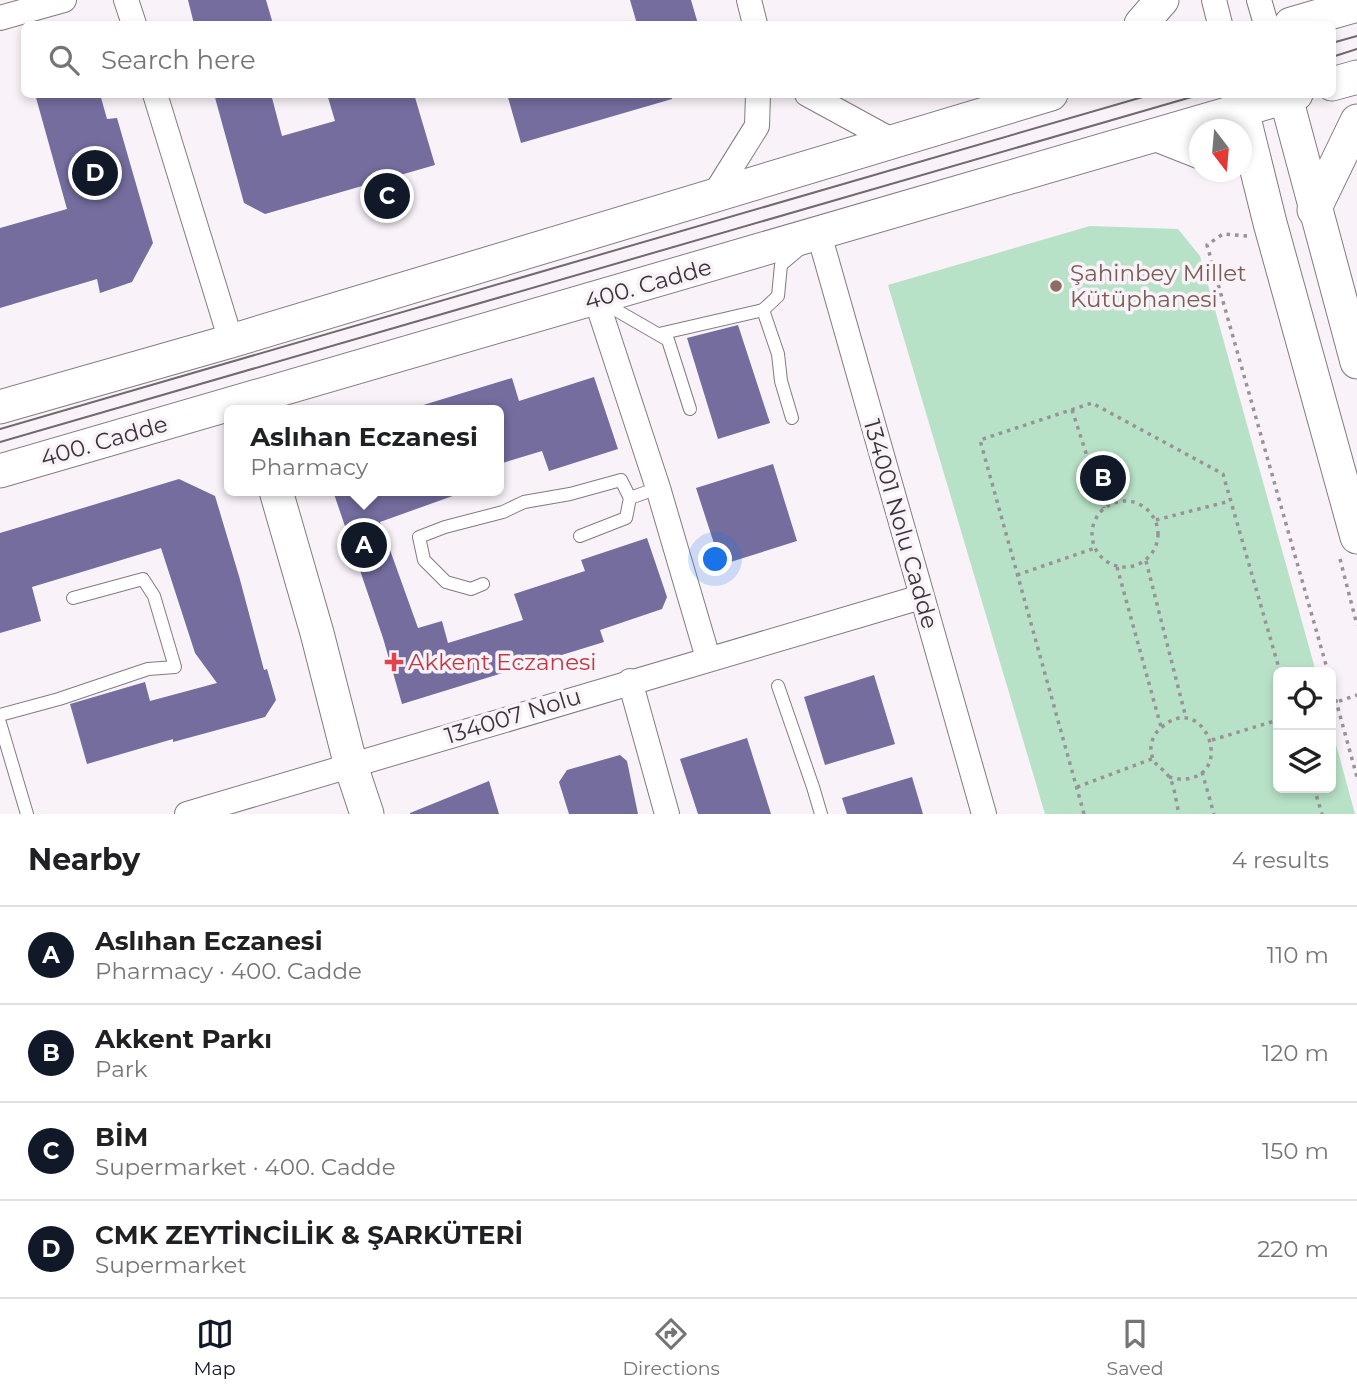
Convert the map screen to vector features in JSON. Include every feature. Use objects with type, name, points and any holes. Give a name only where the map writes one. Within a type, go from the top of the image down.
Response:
[{"type":"main road","points":[[1144,21],[1162,0]]},
{"type":"main road","points":[[1301,21],[1357,5]]},
{"type":"main road","points":[[1336,83],[1357,76]]},
{"type":"main road","points":[[0,407],[231,341],[1038,98]]},
{"type":"main road","name":"400. Cadde","points":[[251,405],[596,299],[1157,135],[1240,102],[1268,98]]},
{"type":"main road","points":[[1290,98],[1314,210],[1357,362]]},
{"type":"main road","points":[[1240,102],[1262,230]]},
{"type":"main road","points":[[1314,210],[1357,121]]},
{"type":"main road","points":[[1157,135],[1189,148]]},
{"type":"main road","points":[[1243,182],[1262,230],[1357,537]]},
{"type":"main road","name":"400. Cadde","points":[[0,471],[224,412]]},
{"type":"main road","points":[[277,496],[317,633],[351,766],[367,814]]},
{"type":"street","points":[[0,19],[64,0]]},
{"type":"street","points":[[126,0],[133,21]]},
{"type":"street","points":[[749,0],[754,21]]},
{"type":"street","points":[[1214,0],[1219,21]]},
{"type":"street","points":[[1259,0],[1265,21]]},
{"type":"street","points":[[156,98],[231,341]]},
{"type":"street","points":[[714,195],[757,126],[758,98]]},
{"type":"street","points":[[814,98],[893,141]]},
{"type":"street","name":"134001 Nolu Cadde","points":[[819,234],[984,814]]},
{"type":"street","points":[[596,299],[658,488],[708,658]]},
{"type":"street","name":"134007 Nolu","points":[[187,814],[921,597]]},
{"type":"street","points":[[630,681],[667,814]]},
{"type":"lane","points":[[659,334],[763,310],[778,296],[781,265],[819,234]]},
{"type":"lane","points":[[596,299],[668,340],[690,409]]},
{"type":"lane","points":[[763,310],[778,354],[781,381],[792,418]]},
{"type":"lane","points":[[483,584],[471,589],[446,582],[424,560],[419,537],[445,527],[503,512],[524,502],[570,494],[621,480],[630,498],[626,518],[580,536]]},
{"type":"lane","points":[[630,498],[658,488]]},
{"type":"lane","points":[[0,715],[59,699],[148,669],[175,667],[154,596],[143,579],[74,598]]},
{"type":"lane","points":[[778,686],[821,814]]},
{"type":"lane","points":[[0,723],[27,814]]},
{"type":"path","points":[[1262,230],[1223,234],[1207,246],[1327,667]]},
{"type":"path","points":[[1084,814],[980,440],[1092,403],[1223,474],[1279,667]]},
{"type":"path","points":[[1072,410],[1104,508]]},
{"type":"path","points":[[1118,501],[1133,501],[1146,508],[1156,520],[1159,534],[1155,549],[1146,560],[1132,567],[1117,567],[1104,560],[1095,548],[1091,534],[1095,519],[1104,508],[1118,501]]},
{"type":"path","points":[[1156,520],[1230,501]]},
{"type":"path","points":[[1017,575],[1095,548]]},
{"type":"path","points":[[1146,560],[1186,718]]},
{"type":"path","points":[[1117,567],[1161,727]]},
{"type":"path","points":[[1336,702],[1357,695]]},
{"type":"path","points":[[1336,712],[1357,776]]},
{"type":"path","points":[[1169,777],[1186,779],[1202,772],[1212,758],[1212,740],[1202,725],[1186,718],[1169,720],[1156,732],[1151,749],[1156,765],[1169,777],[1179,814]]},
{"type":"path","points":[[1212,740],[1273,722]]},
{"type":"path","points":[[1076,787],[1154,758]]},
{"type":"path","points":[[1202,772],[1214,814]]},
{"type":"path","points":[[1316,793],[1322,814]]},
{"type":"green space","points":[[1090,226],[1178,229],[1200,256],[1315,667],[1273,667],[1273,793],[1336,793],[1336,744],[1355,814],[1045,814],[888,285]]},
{"type":"building","points":[[188,0],[266,0],[272,21],[193,21]]},
{"type":"building","points":[[630,0],[691,0],[697,21],[636,21]]},
{"type":"building","points":[[36,98],[101,98],[107,119],[117,118],[153,243],[132,282],[100,293],[97,279],[0,308],[0,228],[67,209]]},
{"type":"building","points":[[215,98],[272,98],[282,136],[335,121],[328,98],[415,98],[435,165],[265,214],[244,203]]},
{"type":"building","points":[[508,98],[672,98],[672,99],[521,143]]},
{"type":"building","points":[[738,325],[770,423],[718,439],[687,338]]},
{"type":"building","points":[[594,377],[618,449],[549,471],[542,451],[504,462],[504,405],[423,405],[512,378],[519,401]]},
{"type":"building","points":[[773,464],[797,541],[721,565],[696,488]]},
{"type":"building","points":[[179,479],[215,496],[264,670],[267,669],[276,700],[265,717],[173,742],[173,739],[87,764],[70,704],[145,682],[150,701],[217,683],[195,653],[161,548],[32,587],[41,621],[0,633],[0,533]]},
{"type":"building","points":[[335,496],[453,496],[380,522],[418,628],[442,621],[448,643],[523,620],[514,594],[585,571],[581,560],[647,538],[667,597],[662,609],[600,630],[604,642],[402,704],[383,638]]},
{"type":"building","points":[[874,675],[895,744],[825,765],[804,697]]},
{"type":"building","points":[[747,738],[771,814],[698,814],[680,759]]},
{"type":"building","points":[[620,755],[627,761],[638,814],[569,814],[559,782],[567,770]]},
{"type":"building","points":[[912,777],[923,814],[847,814],[842,798]]},
{"type":"building","points":[[489,781],[499,814],[410,814],[410,813]]},
{"type":"tram line","points":[[1336,42],[1357,36]]},
{"type":"tram line","points":[[1336,56],[1357,49]]},
{"type":"tram line","points":[[0,429],[1139,98]]},
{"type":"tram line","points":[[0,442],[1188,98]]},
{"type":"place","name":"CMK ZEYTİNCİLİK & ŞARKÜTERİ","points":[[95,173]]},
{"type":"place","name":"BİM","points":[[387,196]]},
{"type":"place","name":"Şahinbey Millet Kütüphanesi","points":[[1056,286]]},
{"type":"place","name":"Akkent Parkı","points":[[1103,478]]},
{"type":"place","name":"Aslıhan Eczanesi","points":[[364,545]]},
{"type":"place","name":"Akkent Eczanesi","points":[[394,662]]}]
